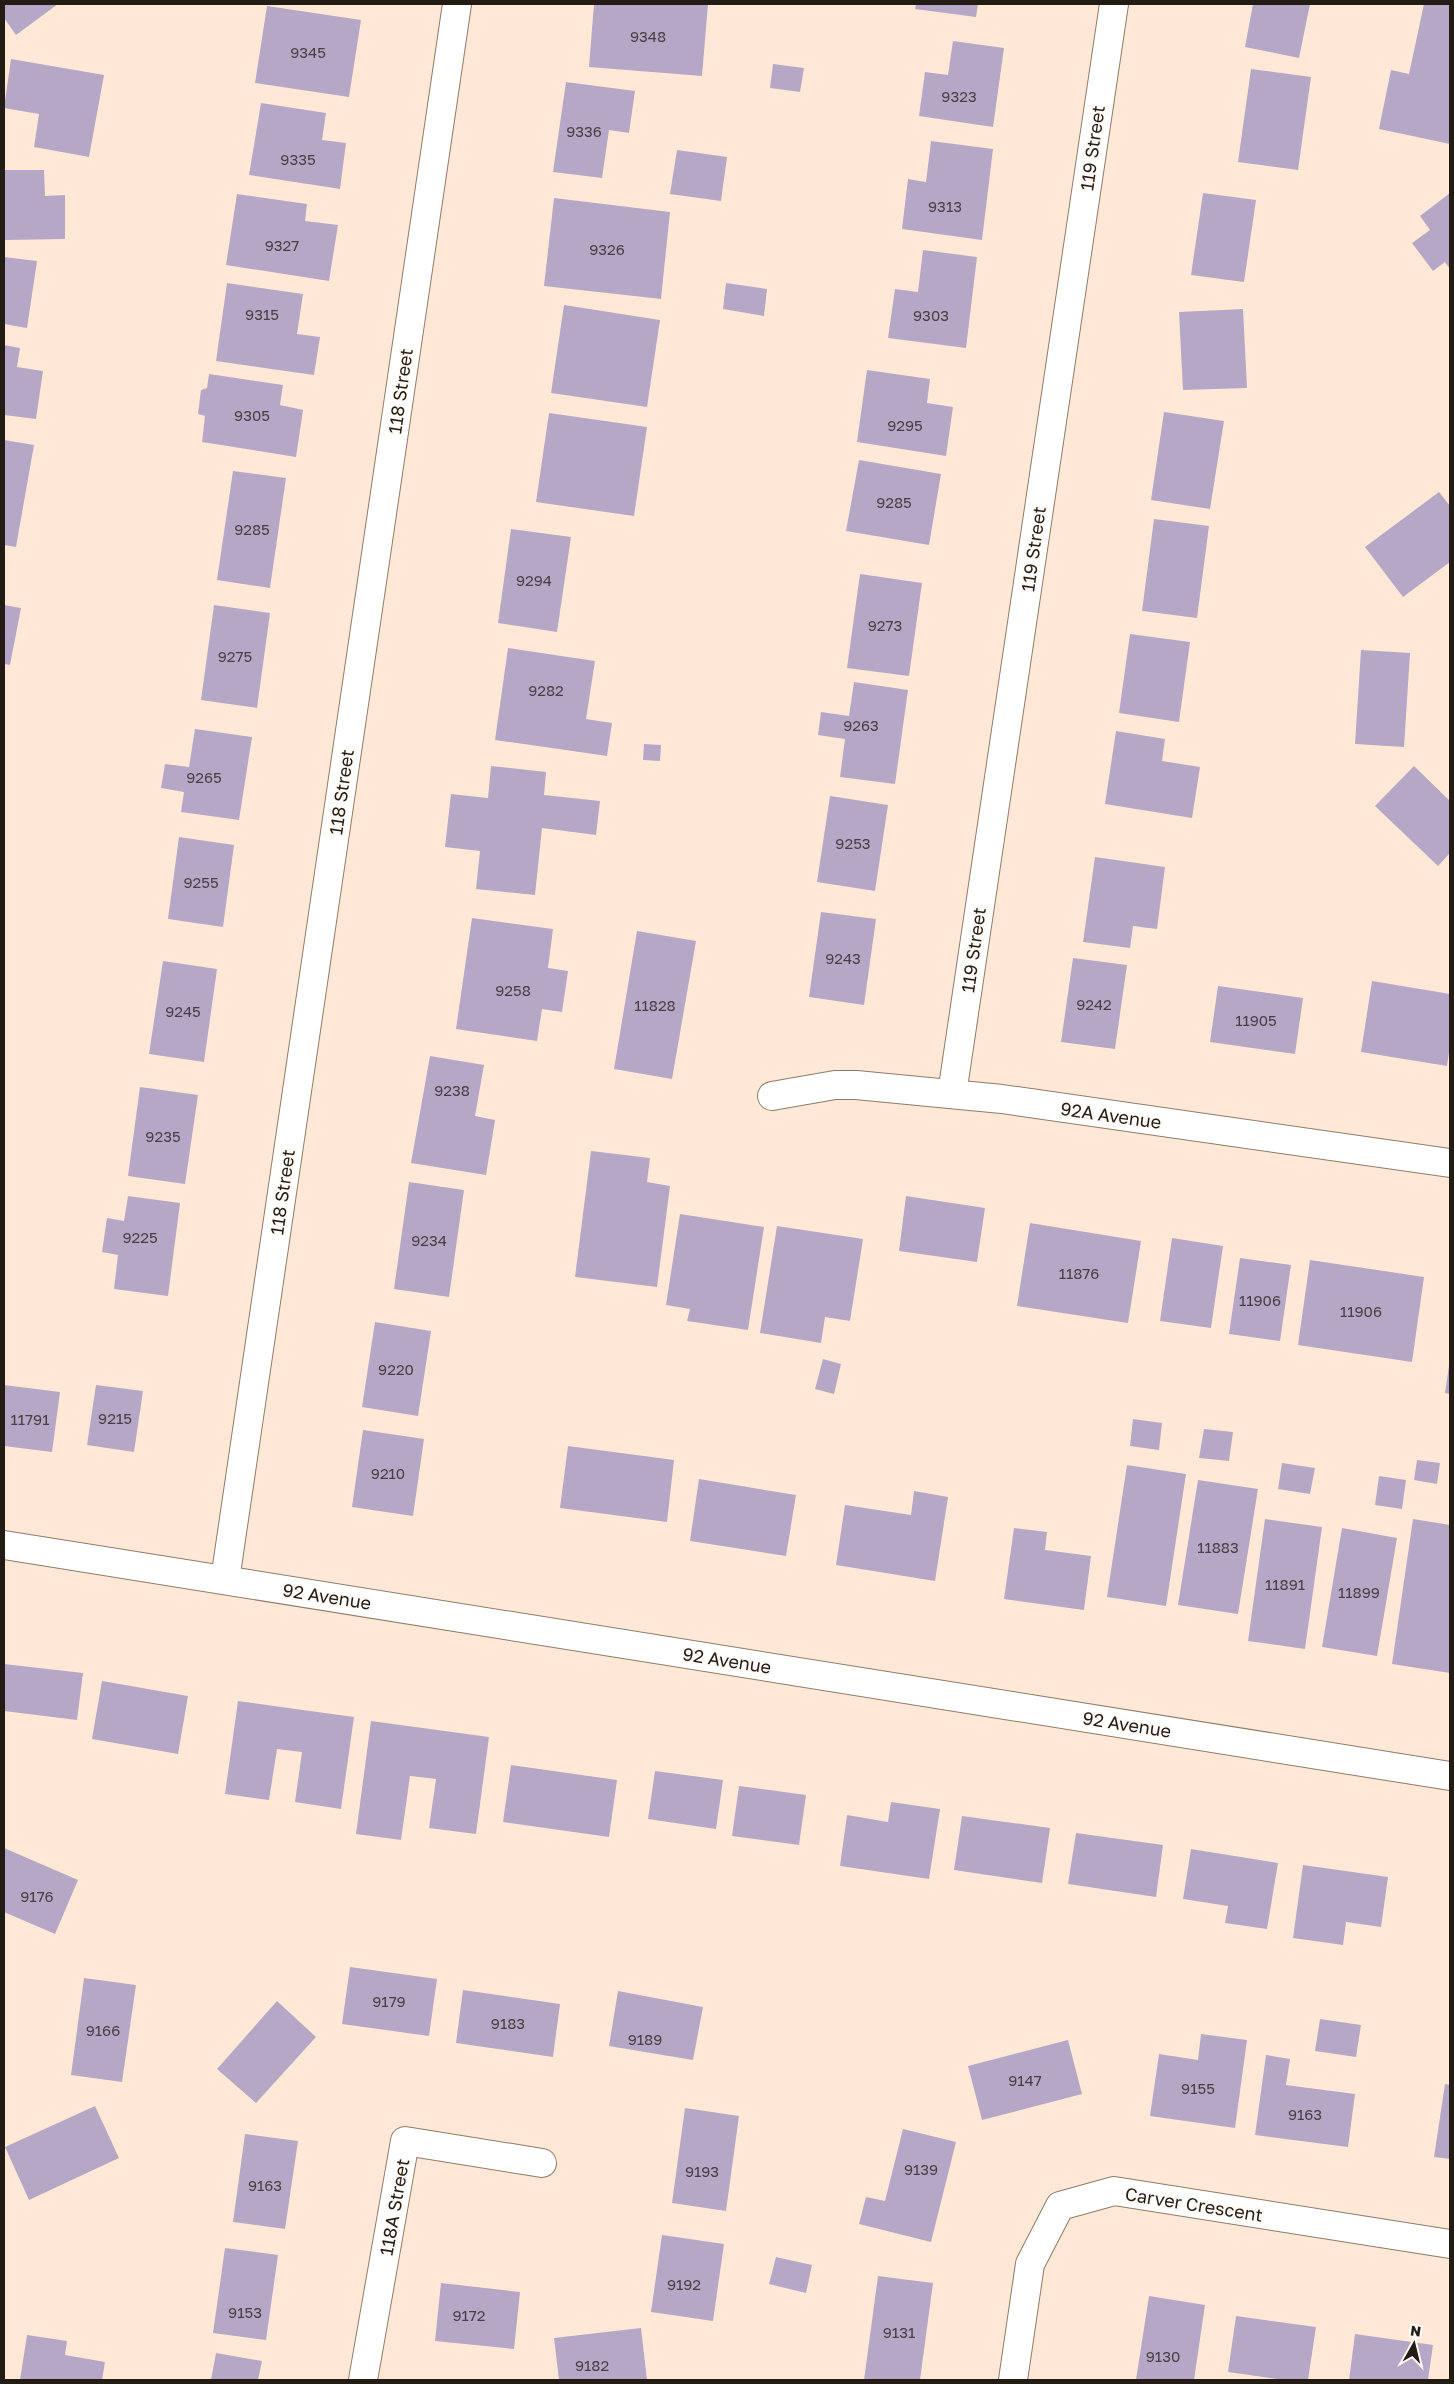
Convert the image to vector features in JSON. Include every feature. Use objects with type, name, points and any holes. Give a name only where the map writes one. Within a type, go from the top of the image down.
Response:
[{"type":"street","name":"118 Street","points":[[225,1580],[457,4]]},
{"type":"street","name":"119 Street","points":[[952,1094],[1114,4]]},
{"type":"street","name":"92A Avenue","points":[[772,1096],[835,1085],[952,1094],[1002,1099],[1450,1163]]},
{"type":"street","name":"92 Avenue","points":[[4,1545],[1450,1776]]},
{"type":"street","name":"118A Street","points":[[364,2380],[405,2141],[542,2163]]},
{"type":"street","name":"Carver Crescent","points":[[1012,2380],[1030,2264],[1060,2206],[1114,2191],[1450,2244]]},
{"type":"building","points":[[4,4],[58,4],[16,35],[4,18]]},
{"type":"building","points":[[594,4],[708,4],[702,76],[589,67]]},
{"type":"building","points":[[916,4],[978,4],[976,17],[915,9]]},
{"type":"building","points":[[1253,4],[1310,4],[1299,58],[1245,47]]},
{"type":"building","points":[[1424,4],[1450,4],[1450,144],[1379,129],[1391,70],[1409,74]]},
{"type":"building","points":[[267,6],[361,20],[349,97],[255,83]]},
{"type":"building","points":[[953,41],[1004,48],[993,127],[919,116],[925,72],[948,75]]},
{"type":"building","points":[[11,59],[104,75],[89,157],[34,147],[39,114],[4,108]]},
{"type":"building","points":[[773,64],[804,68],[800,92],[770,88]]},
{"type":"building","points":[[1251,69],[1311,77],[1298,170],[1238,162]]},
{"type":"building","points":[[566,82],[635,91],[629,133],[609,130],[602,178],[553,172]]},
{"type":"building","points":[[261,103],[326,113],[322,140],[346,143],[340,189],[249,175]]},
{"type":"building","points":[[931,141],[993,149],[982,240],[902,229],[908,179],[926,182]]},
{"type":"building","points":[[677,150],[727,157],[721,201],[670,194]]},
{"type":"building","points":[[4,170],[44,170],[45,196],[65,195],[65,239],[4,240]]},
{"type":"building","points":[[1203,193],[1256,200],[1244,282],[1191,275]]},
{"type":"building","points":[[1450,193],[1450,269],[1445,262],[1433,271],[1412,243],[1430,230],[1420,216]]},
{"type":"building","points":[[237,194],[307,204],[305,221],[338,225],[329,281],[226,265]]},
{"type":"building","points":[[554,198],[670,212],[661,299],[544,286]]},
{"type":"building","points":[[923,250],[977,257],[966,348],[888,338],[895,289],[918,292]]},
{"type":"building","points":[[4,257],[37,261],[27,328],[4,324]]},
{"type":"building","points":[[227,283],[303,294],[297,334],[320,337],[314,375],[216,361]]},
{"type":"building","points":[[726,283],[767,289],[764,316],[723,309]]},
{"type":"building","points":[[564,305],[660,320],[647,407],[551,393]]},
{"type":"building","points":[[1243,309],[1247,388],[1183,390],[1179,312]]},
{"type":"building","points":[[4,345],[20,348],[17,367],[43,371],[36,419],[4,415]]},
{"type":"building","points":[[867,370],[930,379],[927,403],[953,407],[946,456],[857,442]]},
{"type":"building","points":[[209,374],[283,385],[280,405],[303,410],[296,457],[202,442],[205,416],[198,414],[201,390],[207,388]]},
{"type":"building","points":[[1164,412],[1224,421],[1210,509],[1151,500]]},
{"type":"building","points":[[549,413],[647,427],[634,516],[536,502]]},
{"type":"building","points":[[4,440],[34,445],[16,547],[4,545]]},
{"type":"building","points":[[859,460],[941,474],[929,545],[846,531]]},
{"type":"building","points":[[233,471],[286,478],[270,588],[217,580]]},
{"type":"building","points":[[1439,492],[1450,506],[1450,562],[1403,597],[1365,547]]},
{"type":"building","points":[[1154,519],[1209,526],[1197,618],[1142,611]]},
{"type":"building","points":[[511,529],[571,537],[557,632],[498,623]]},
{"type":"building","points":[[860,574],[922,583],[909,676],[847,668]]},
{"type":"building","points":[[4,605],[21,608],[10,665],[4,664]]},
{"type":"building","points":[[214,605],[270,613],[257,708],[201,700]]},
{"type":"building","points":[[1130,634],[1190,642],[1179,722],[1119,713]]},
{"type":"building","points":[[508,648],[595,661],[586,719],[612,723],[607,756],[495,740]]},
{"type":"building","points":[[1361,650],[1410,653],[1404,747],[1355,744]]},
{"type":"building","points":[[854,682],[908,690],[895,784],[840,777],[845,739],[818,735],[821,712],[849,716]]},
{"type":"building","points":[[195,729],[252,737],[239,820],[181,812],[184,792],[161,788],[165,764],[189,767]]},
{"type":"building","points":[[1116,731],[1165,739],[1162,761],[1200,767],[1192,818],[1105,804]]},
{"type":"building","points":[[644,744],[661,745],[660,761],[643,760]]},
{"type":"building","points":[[491,766],[546,772],[544,795],[600,801],[596,835],[542,828],[535,895],[476,889],[480,851],[445,847],[451,794],[488,798]]},
{"type":"building","points":[[1414,766],[1450,801],[1450,853],[1438,866],[1375,806]]},
{"type":"building","points":[[830,796],[888,805],[875,891],[817,882]]},
{"type":"building","points":[[179,837],[234,845],[223,927],[168,919]]},
{"type":"building","points":[[1095,857],[1165,867],[1157,929],[1133,926],[1130,948],[1083,942]]},
{"type":"building","points":[[821,912],[876,919],[864,1005],[809,997]]},
{"type":"building","points":[[472,918],[553,929],[548,968],[568,971],[562,1012],[542,1009],[537,1041],[456,1029]]},
{"type":"building","points":[[637,931],[696,941],[672,1079],[614,1069]]},
{"type":"building","points":[[1073,958],[1127,965],[1115,1049],[1061,1042]]},
{"type":"building","points":[[163,961],[217,969],[204,1062],[149,1054]]},
{"type":"building","points":[[1372,981],[1450,994],[1450,1045],[1447,1066],[1361,1052]]},
{"type":"building","points":[[1218,986],[1303,998],[1295,1054],[1210,1042]]},
{"type":"building","points":[[430,1056],[484,1065],[475,1116],[495,1120],[486,1175],[411,1163]]},
{"type":"building","points":[[140,1087],[198,1095],[185,1184],[128,1176]]},
{"type":"building","points":[[591,1151],[650,1158],[647,1182],[670,1186],[657,1287],[575,1277]]},
{"type":"building","points":[[409,1182],[464,1190],[449,1297],[394,1289]]},
{"type":"building","points":[[128,1196],[180,1203],[168,1296],[114,1289],[118,1255],[102,1252],[107,1218],[124,1221]]},
{"type":"building","points":[[906,1196],[985,1208],[977,1262],[899,1251]]},
{"type":"building","points":[[680,1214],[764,1227],[748,1330],[687,1321],[690,1309],[666,1305]]},
{"type":"building","points":[[1030,1223],[1141,1241],[1128,1323],[1017,1306]]},
{"type":"building","points":[[777,1226],[863,1239],[850,1321],[825,1317],[821,1343],[760,1333]]},
{"type":"building","points":[[1172,1238],[1223,1246],[1211,1328],[1160,1321]]},
{"type":"building","points":[[1240,1258],[1291,1265],[1280,1341],[1229,1334]]},
{"type":"building","points":[[1310,1260],[1424,1277],[1412,1362],[1298,1345]]},
{"type":"building","points":[[375,1322],[431,1331],[418,1416],[362,1407]]},
{"type":"building","points":[[823,1359],[841,1364],[834,1394],[815,1389]]},
{"type":"building","points":[[1450,1366],[1450,1394],[1445,1393]]},
{"type":"building","points":[[4,1385],[60,1392],[52,1452],[4,1446]]},
{"type":"building","points":[[96,1385],[143,1391],[134,1452],[87,1445]]},
{"type":"building","points":[[1133,1419],[1162,1423],[1159,1450],[1130,1446]]},
{"type":"building","points":[[1204,1429],[1233,1432],[1229,1461],[1199,1458]]},
{"type":"building","points":[[363,1430],[424,1439],[413,1516],[352,1507]]},
{"type":"building","points":[[568,1446],[674,1460],[667,1522],[560,1508]]},
{"type":"building","points":[[1417,1460],[1440,1463],[1437,1484],[1414,1480]]},
{"type":"building","points":[[1282,1463],[1315,1468],[1310,1494],[1278,1489]]},
{"type":"building","points":[[1127,1465],[1186,1474],[1166,1606],[1107,1597]]},
{"type":"building","points":[[1379,1476],[1406,1480],[1402,1509],[1375,1505]]},
{"type":"building","points":[[699,1479],[796,1495],[786,1556],[690,1541]]},
{"type":"building","points":[[1198,1480],[1258,1489],[1238,1614],[1178,1605]]},
{"type":"building","points":[[914,1491],[948,1497],[935,1581],[836,1565],[845,1505],[911,1515]]},
{"type":"building","points":[[1265,1519],[1322,1527],[1305,1649],[1248,1641]]},
{"type":"building","points":[[1413,1519],[1450,1525],[1450,1673],[1392,1664]]},
{"type":"building","points":[[1014,1528],[1047,1532],[1045,1550],[1091,1556],[1084,1610],[1004,1599]]},
{"type":"building","points":[[1342,1528],[1397,1538],[1377,1656],[1322,1647]]},
{"type":"building","points":[[4,1664],[83,1673],[77,1720],[4,1711]]},
{"type":"building","points":[[102,1681],[188,1696],[178,1754],[92,1739]]},
{"type":"building","points":[[238,1701],[354,1717],[341,1809],[295,1802],[302,1752],[277,1749],[269,1800],[225,1794]]},
{"type":"building","points":[[371,1721],[489,1737],[476,1834],[429,1828],[436,1779],[410,1776],[401,1840],[356,1834]]},
{"type":"building","points":[[511,1765],[617,1780],[609,1837],[503,1822]]},
{"type":"building","points":[[655,1771],[723,1780],[716,1829],[648,1819]]},
{"type":"building","points":[[739,1786],[806,1795],[799,1845],[732,1836]]},
{"type":"building","points":[[891,1802],[940,1809],[929,1879],[840,1866],[847,1815],[888,1822]]},
{"type":"building","points":[[962,1816],[1050,1828],[1042,1883],[954,1870]]},
{"type":"building","points":[[1076,1833],[1163,1845],[1156,1897],[1068,1884]]},
{"type":"building","points":[[4,1848],[78,1880],[55,1934],[4,1912]]},
{"type":"building","points":[[1191,1849],[1278,1863],[1267,1929],[1225,1923],[1228,1906],[1183,1899]]},
{"type":"building","points":[[1303,1865],[1388,1877],[1381,1927],[1346,1922],[1343,1945],[1293,1938]]},
{"type":"building","points":[[350,1967],[437,1979],[429,2036],[342,2024]]},
{"type":"building","points":[[84,1978],[136,1985],[122,2082],[71,2075]]},
{"type":"building","points":[[463,1990],[560,2004],[553,2057],[456,2043]]},
{"type":"building","points":[[618,1991],[703,2007],[693,2060],[609,2046]]},
{"type":"building","points":[[277,2001],[316,2037],[256,2103],[217,2069]]},
{"type":"building","points":[[1320,2019],[1361,2025],[1356,2057],[1315,2051]]},
{"type":"building","points":[[1201,2034],[1247,2040],[1235,2128],[1150,2116],[1159,2054],[1198,2060]]},
{"type":"building","points":[[1068,2040],[1082,2094],[982,2120],[968,2066]]},
{"type":"building","points":[[1266,2055],[1290,2059],[1286,2085],[1355,2094],[1348,2147],[1255,2135]]},
{"type":"building","points":[[1445,2084],[1450,2085],[1450,2159],[1434,2157]]},
{"type":"building","points":[[95,2106],[119,2158],[29,2200],[5,2147]]},
{"type":"building","points":[[685,2108],[739,2116],[726,2211],[672,2203]]},
{"type":"building","points":[[903,2129],[956,2142],[931,2242],[859,2224],[866,2197],[885,2201]]},
{"type":"building","points":[[245,2134],[298,2141],[285,2229],[233,2222]]},
{"type":"building","points":[[662,2235],[724,2244],[713,2321],[651,2312]]},
{"type":"building","points":[[225,2248],[278,2255],[266,2340],[213,2333]]},
{"type":"building","points":[[776,2257],[812,2265],[806,2293],[769,2284]]},
{"type":"building","points":[[878,2276],[933,2283],[920,2380],[864,2380]]},
{"type":"building","points":[[441,2283],[520,2292],[514,2349],[435,2341]]},
{"type":"building","points":[[1149,2296],[1205,2305],[1194,2380],[1136,2380]]},
{"type":"building","points":[[1236,2316],[1316,2327],[1308,2380],[1284,2380],[1228,2372]]},
{"type":"building","points":[[641,2328],[647,2380],[559,2380],[554,2338]]},
{"type":"building","points":[[1355,2334],[1433,2345],[1428,2380],[1349,2380]]},
{"type":"building","points":[[27,2335],[67,2341],[65,2355],[105,2362],[102,2380],[20,2380]]},
{"type":"building","points":[[216,2353],[262,2361],[258,2380],[211,2380]]}]
